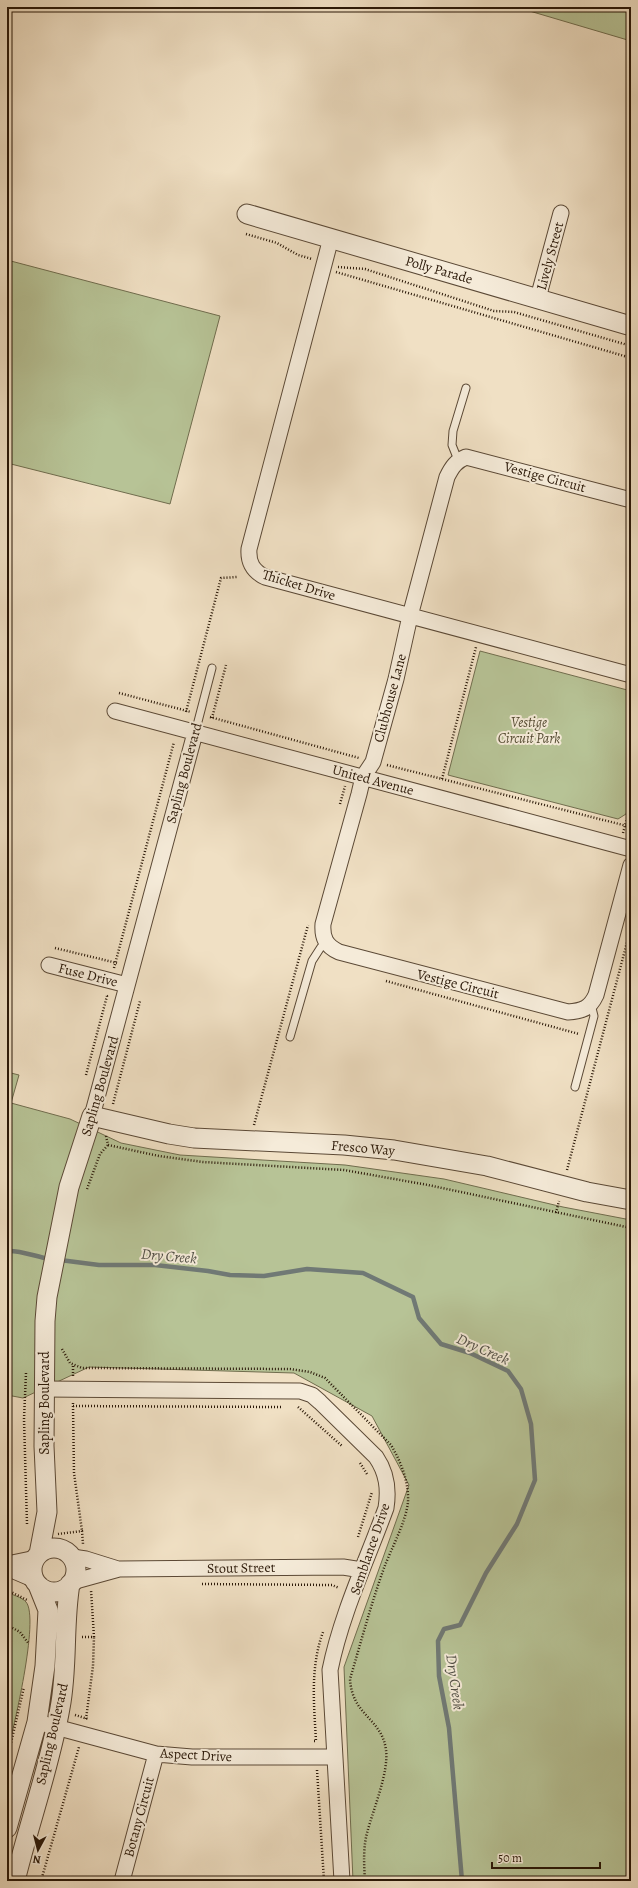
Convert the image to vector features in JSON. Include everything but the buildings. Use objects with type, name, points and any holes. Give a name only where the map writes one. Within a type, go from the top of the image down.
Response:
[{"type":"street","name":"Lively Street","points":[[538,298],[561,213]]},
{"type":"street","name":"Polly Parade","points":[[247,214],[631,326]]},
{"type":"street","name":"Thicket Drive","points":[[331,238],[249,549],[248,558],[251,567],[257,573],[265,577],[631,675]]},
{"type":"street","name":"Vestige Circuit","points":[[458,460],[466,457],[476,459],[631,500]]},
{"type":"street","points":[[410,616],[447,477],[452,466],[458,460]]},
{"type":"street","name":"Clubhouse Lane","points":[[363,777],[373,762],[396,679],[410,616]]},
{"type":"street","name":"United Avenue","points":[[115,711],[176,735],[195,733],[625,847]]},
{"type":"street","name":"Sapling Boulevard","points":[[37,1556],[47,1512],[44,1446],[44,1389],[45,1321],[47,1297],[69,1187],[91,1151],[92,1116],[195,733]]},
{"type":"street","points":[[326,944],[323,938],[323,924],[363,777]]},
{"type":"street","points":[[572,1012],[586,1008],[591,1004],[596,995],[631,865]]},
{"type":"street","name":"Vestige Circuit","points":[[326,944],[339,952],[385,965],[572,1012]]},
{"type":"street","name":"Fuse Drive","points":[[49,965],[127,985]]},
{"type":"street","name":"Fresco Way","points":[[92,1116],[169,1134],[213,1139],[344,1145],[394,1150],[487,1166],[562,1186],[631,1200]]},
{"type":"street","name":"Semblance Drive","points":[[44,1389],[291,1390],[312,1395],[376,1457],[387,1480],[388,1491],[386,1508],[362,1570],[335,1648],[330,1670],[335,1757]]},
{"type":"street","name":"Sapling Boulevard","points":[[47,1512],[70,1555]]},
{"type":"street","points":[[7,1564],[37,1556],[53,1548],[63,1550],[70,1555],[75,1567],[71,1583],[60,1591],[54,1592],[48,1591],[28,1576],[7,1568]]},
{"type":"street","name":"Stout Street","points":[[70,1555],[118,1569]]},
{"type":"street","points":[[37,1556],[32,1567],[33,1578],[37,1584]]},
{"type":"street","name":"Stout Street","points":[[71,1583],[118,1569],[343,1567],[362,1570]]},
{"type":"street","name":"Sapling Boulevard","points":[[15,1881],[56,1727],[65,1671],[67,1602],[71,1583]]},
{"type":"street","name":"Sapling Boulevard","points":[[7,1828],[37,1722],[45,1666],[48,1619],[45,1601],[37,1584]]},
{"type":"street","name":"Aspect Drive","points":[[37,1722],[156,1754],[192,1757],[335,1757]]},
{"type":"street","name":"Botany Circuit","points":[[122,1881],[156,1754]]},
{"type":"street","points":[[335,1757],[342,1881]]},
{"type":"lane","points":[[458,460],[452,445],[454,431],[466,388]]},
{"type":"lane","name":"Sapling Boulevard","points":[[195,733],[212,668]]},
{"type":"lane","points":[[290,1037],[312,961],[321,947],[326,944]]},
{"type":"lane","points":[[575,1086],[594,1016],[591,1004]]},
{"type":"path","points":[[246,234],[277,243],[298,255],[324,265],[631,358]]},
{"type":"path","points":[[324,265],[342,268],[365,269],[494,311],[514,312],[631,346]]},
{"type":"path","points":[[86,1076],[176,735],[187,711],[221,578],[237,577]]},
{"type":"path","points":[[442,779],[476,647],[484,649]]},
{"type":"path","points":[[212,718],[226,665]]},
{"type":"path","points":[[339,804],[353,756]]},
{"type":"path","points":[[625,847],[631,804]]},
{"type":"path","points":[[254,1141],[254,1125],[309,919]]},
{"type":"path","points":[[556,1213],[631,927]]},
{"type":"path","points":[[55,948],[116,963]]},
{"type":"path","points":[[381,980],[601,1040]]},
{"type":"path","points":[[99,994],[107,996]]},
{"type":"path","points":[[567,1031],[572,1012]]},
{"type":"path","points":[[91,1151],[108,1145],[159,1156],[203,1162],[344,1170],[428,1185],[631,1228]]},
{"type":"path","points":[[61,1344],[70,1363],[82,1368],[290,1369],[310,1372],[325,1378],[391,1444],[399,1458],[406,1478],[408,1503],[400,1530],[384,1569],[350,1679],[354,1701],[362,1712],[380,1730],[386,1749],[386,1764],[364,1849],[365,1881]]},
{"type":"path","points":[[73,1406],[74,1473],[82,1531]]},
{"type":"path","points":[[198,1584],[332,1585],[339,1588]]},
{"type":"path","points":[[7,1625],[20,1632],[30,1644]]},
{"type":"path","points":[[41,1881],[79,1750],[90,1694],[94,1637]]},
{"type":"path","points":[[29,1652],[30,1640]]},
{"type":"path","points":[[7,1760],[17,1723],[25,1682]]},
{"type":"path","points":[[79,1750],[86,1752]]},
{"type":"path","points":[[316,1757],[324,1881]]},
{"type":"green space","points":[[516,7],[631,7],[631,41]]},
{"type":"green space","points":[[7,260],[220,316],[170,504],[7,463]]},
{"type":"green space","name":"Vestige Circuit Park","points":[[480,651],[631,691],[631,796],[626,814],[618,819],[448,775]]},
{"type":"green space","points":[[7,1072],[19,1075],[11,1103],[70,1119],[121,1143],[180,1155],[345,1165],[444,1179],[563,1207],[631,1220],[631,1881],[353,1881],[344,1667],[409,1485],[372,1416],[294,1373],[89,1367],[23,1398],[7,1395]]},
{"type":"green space","points":[[7,1592],[20,1597],[26,1602],[29,1612],[30,1629],[24,1675],[7,1753]]},
{"type":"waterway","name":"Dry Creek","points":[[7,1251],[50,1259]]},
{"type":"waterway","name":"Dry Creek","points":[[60,1260],[99,1265],[155,1265],[230,1275],[264,1276],[307,1269],[363,1273],[413,1297],[419,1318],[441,1344],[470,1353],[508,1371],[521,1389],[531,1424],[535,1480],[517,1524],[486,1573],[460,1625],[444,1629],[438,1641],[439,1676],[449,1728],[462,1881]]}]
